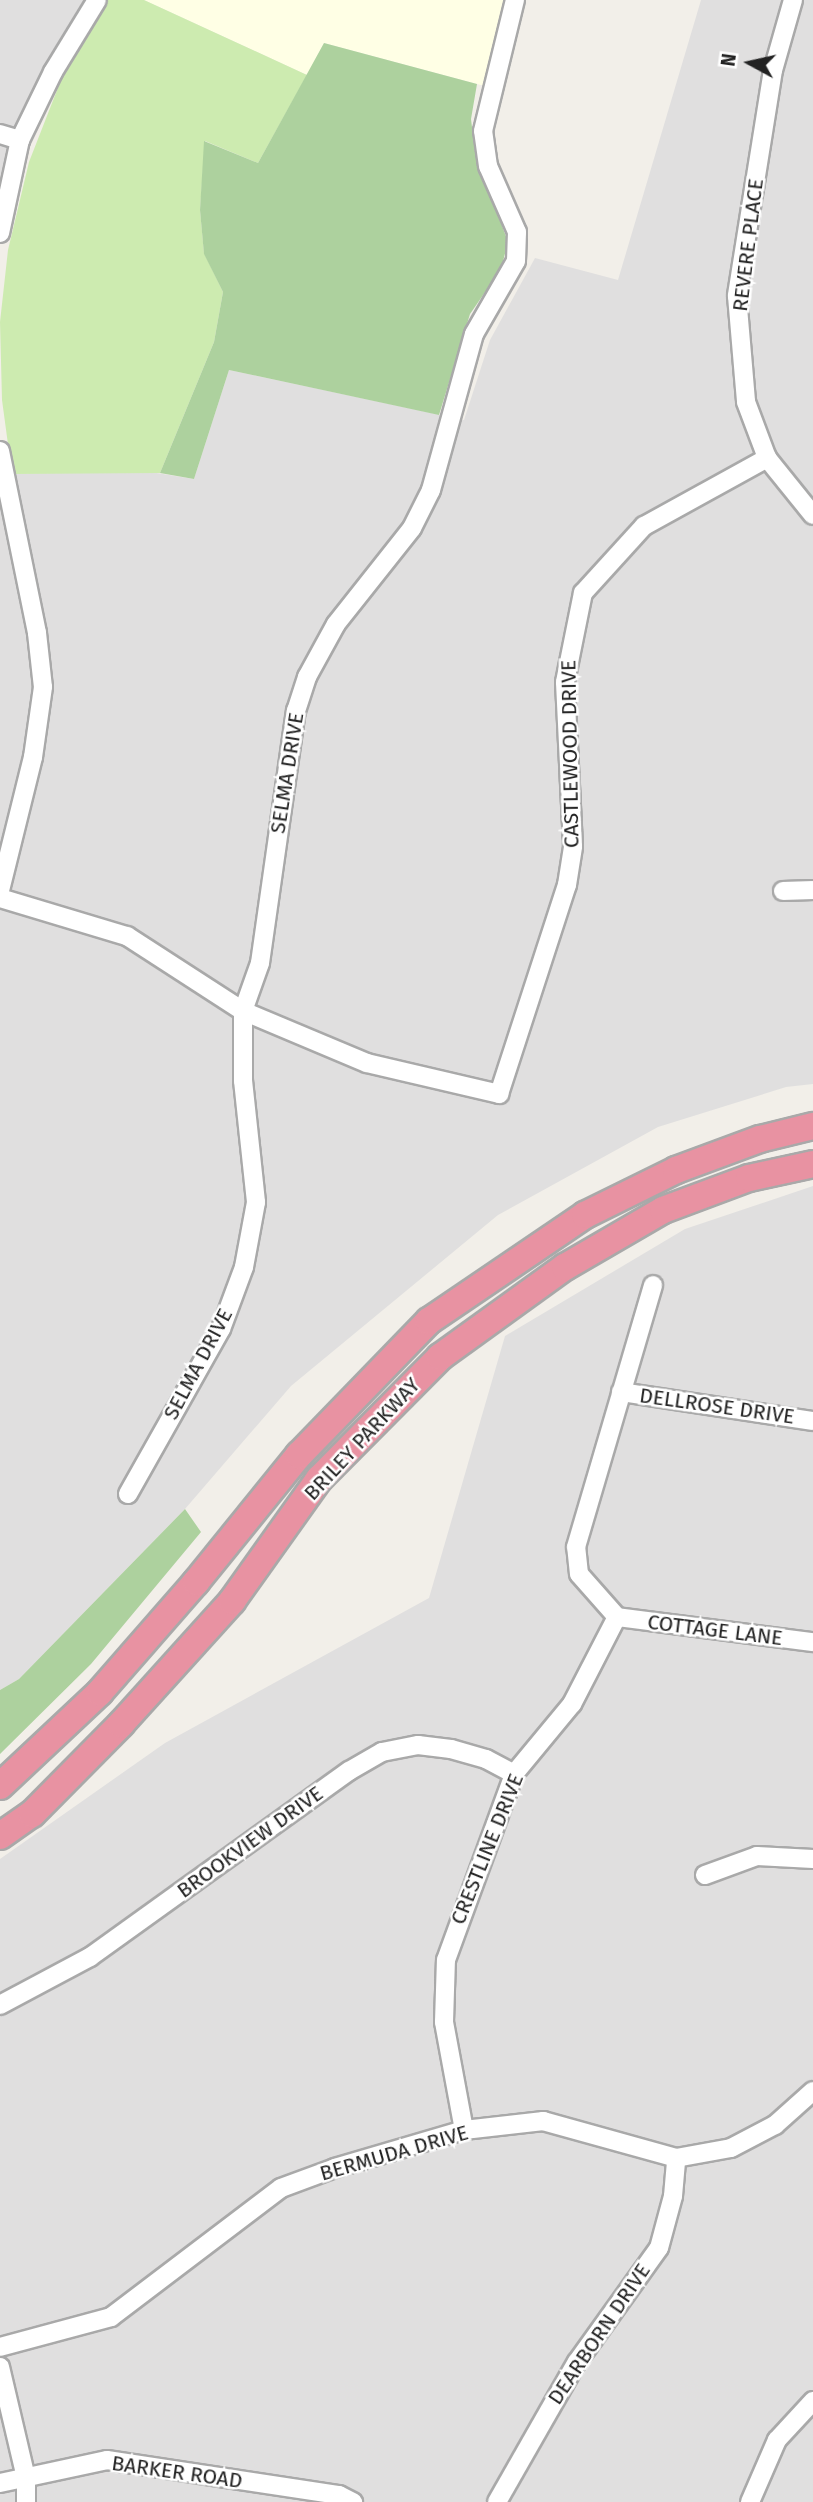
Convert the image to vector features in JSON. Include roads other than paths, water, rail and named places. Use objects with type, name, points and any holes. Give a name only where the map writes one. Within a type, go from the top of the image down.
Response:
[{"type":"highway","name":"BRILEY PARKWAY","points":[[0,1786],[100,1692],[196,1582],[299,1455],[429,1321],[585,1215],[676,1170],[760,1139],[813,1126]]},
{"type":"highway","name":"BRILEY PARKWAY","points":[[0,1836],[32,1814],[121,1724],[232,1601],[319,1479],[440,1357],[565,1266],[663,1210],[749,1178],[813,1164]]},
{"type":"street","points":[[0,233],[20,140],[53,72],[97,0]]},
{"type":"street","name":"SELMA DRIVE","points":[[128,1494],[221,1329],[244,1267],[256,1202],[243,1082],[243,1011],[260,963],[291,728],[307,677],[336,624],[412,528],[431,490],[474,334],[516,261],[517,232],[488,166],[483,131],[515,0]]},
{"type":"street","name":"REVERE PLACE","points":[[793,0],[773,70],[737,296],[746,402],[767,458],[813,515]]},
{"type":"street","points":[[0,134],[20,140]]},
{"type":"street","points":[[0,451],[9,536],[43,687],[33,757],[0,891]]},
{"type":"street","name":"CASTLEWOOD DRIVE","points":[[243,1011],[367,1063],[499,1094],[568,885],[573,846],[565,682],[583,593],[644,526],[767,458]]},
{"type":"street","points":[[783,891],[813,890]]},
{"type":"street","points":[[0,898],[127,936],[243,1011]]},
{"type":"street","points":[[617,1617],[579,1574],[576,1547],[653,1285]]},
{"type":"street","name":"DELLROSE DRIVE","points":[[621,1392],[813,1421]]},
{"type":"street","name":"COTTAGE LANE","points":[[617,1617],[813,1642]]},
{"type":"street","name":"CRESTLINE DRIVE","points":[[464,2130],[444,2022],[446,1960],[514,1774],[572,1704],[617,1617]]},
{"type":"street","name":"BROOKVIEW DRIVE","points":[[0,2005],[90,1957],[382,1752],[418,1745],[451,1749],[486,1759],[514,1774]]},
{"type":"street","points":[[705,1875],[757,1856],[813,1859]]},
{"type":"street","name":"BERMUDA DRIVE","points":[[0,2347],[111,2317],[281,2188],[464,2130],[543,2121],[676,2158],[731,2148],[775,2125],[813,2091]]},
{"type":"street","name":"DEARBORN DRIVE","points":[[496,2502],[564,2382],[659,2248],[673,2196],[676,2158]]},
{"type":"street","points":[[0,2368],[26,2478],[26,2502]]},
{"type":"street","points":[[750,2502],[777,2440],[813,2401]]},
{"type":"street","name":"BARKER ROAD","points":[[0,2483],[107,2460],[339,2495],[353,2502]]}]
